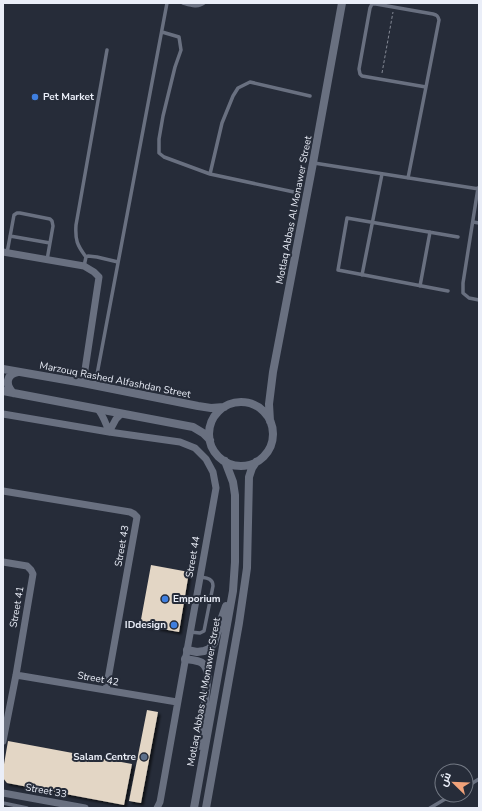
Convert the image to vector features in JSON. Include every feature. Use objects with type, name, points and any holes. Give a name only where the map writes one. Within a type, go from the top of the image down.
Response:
[{"type":"street","name":"Motlaq Abbas Al Monawer Street","points":[[270,421],[269,404],[274,372],[314,163],[342,3]]},
{"type":"street","points":[[5,252],[84,266],[100,277],[83,383]]},
{"type":"street","name":"Marzouq Rashed Alfashdan Street","points":[[3,369],[198,406],[211,408],[224,407]]},
{"type":"street","points":[[13,393],[8,385],[8,380],[10,376],[18,372]]},
{"type":"street","points":[[3,391],[193,427],[203,433],[210,440]]},
{"type":"street","points":[[206,808],[239,623],[247,568],[249,477],[256,462],[268,451],[273,437],[273,429],[270,421],[259,407],[250,403],[232,403],[224,407],[212,422],[210,440],[213,448],[225,461],[232,464],[240,466],[256,462]]},
{"type":"street","points":[[98,410],[102,415],[109,432]]},
{"type":"street","name":"Street 44","points":[[3,414],[109,432],[180,442],[195,448],[206,459],[213,472],[216,488],[160,802],[156,808]]},
{"type":"street","points":[[109,432],[116,419],[121,414]]},
{"type":"street","name":"Motlaq Abbas Al Monawer Street","points":[[194,808],[232,591],[235,562],[235,495],[233,482],[225,461]]},
{"type":"street","name":"Street 43","points":[[3,491],[130,512],[137,517],[106,690]]},
{"type":"street","name":"Street 41","points":[[3,562],[27,566],[33,574],[3,741]]},
{"type":"street","points":[[187,650],[204,652],[209,649],[214,642],[232,591]]},
{"type":"street","points":[[186,660],[202,662],[206,667],[208,674],[201,737],[201,765]]},
{"type":"street","name":"Street 42","points":[[16,675],[177,702]]},
{"type":"street","name":"Street 33","points":[[3,793],[85,808]]},
{"type":"lane","points":[[95,386],[167,3]]},
{"type":"lane","points":[[183,3],[198,6],[204,3]]},
{"type":"lane","points":[[408,178],[426,87],[439,20],[436,14],[374,4],[370,6],[358,71],[360,74],[362,76],[426,87]]},
{"type":"lane","points":[[162,32],[179,37],[181,50],[175,67],[158,139],[159,153],[164,157],[210,174],[294,192]]},
{"type":"lane","points":[[84,266],[86,258],[77,243],[75,235],[76,225],[107,50]]},
{"type":"lane","points":[[210,174],[222,123],[232,96],[238,88],[250,82],[310,96]]},
{"type":"lane","points":[[314,163],[479,189],[463,283],[463,293],[469,298],[479,300]]},
{"type":"lane","points":[[362,275],[382,174]]},
{"type":"lane","points":[[5,252],[14,215],[17,212],[50,219],[52,221],[53,226],[48,260]]},
{"type":"lane","points":[[448,291],[338,270],[348,218],[458,237]]},
{"type":"lane","points":[[473,222],[479,223]]},
{"type":"lane","points":[[420,286],[430,232]]},
{"type":"lane","points":[[10,236],[50,244]]},
{"type":"lane","points":[[86,258],[90,256],[118,262]]},
{"type":"lane","points":[[190,632],[200,633],[204,631],[213,586],[210,579],[200,577]]},
{"type":"lane","points":[[3,803],[27,808]]},
{"type":"path","points":[[381,79],[394,7]]},
{"type":"building","name":"Emporium","points":[[151,565],[189,572],[179,632],[140,625]]},
{"type":"building","name":"Salam Centre","points":[[147,710],[158,712],[141,803],[129,801]]},
{"type":"building","points":[[8,741],[132,764],[124,805],[7,783],[3,778],[3,770]]},
{"type":"place","name":"Pet Market","points":[[35,97]]},
{"type":"place","name":"Emporium","points":[[165,599]]},
{"type":"place","name":"IDdesign","points":[[174,625]]},
{"type":"place","name":"Salam Centre","points":[[144,757]]}]
